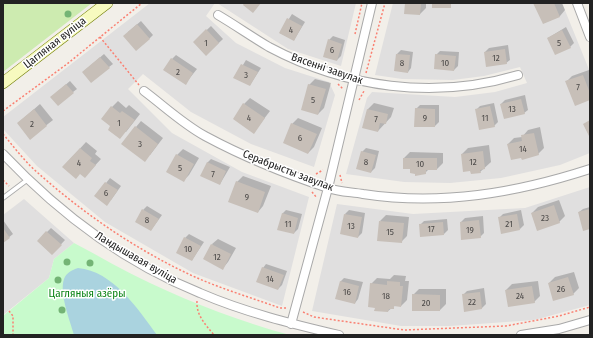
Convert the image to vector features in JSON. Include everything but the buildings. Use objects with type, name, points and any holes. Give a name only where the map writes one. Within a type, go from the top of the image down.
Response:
[{"type":"street","name":"Цагляная вуліца","points":[[3,83],[108,3]]},
{"type":"street","points":[[291,324],[328,188],[372,3]]},
{"type":"street","points":[[577,3],[590,37]]},
{"type":"street","name":"Вясенні завулак","points":[[218,15],[276,50],[302,62],[354,79],[418,89],[455,88],[490,83],[518,75]]},
{"type":"street","name":"Серабрысты завулак","points":[[144,91],[204,135],[263,164],[328,188],[384,197],[423,199],[458,198],[516,191],[590,169]]},
{"type":"street","name":"Ландышавая вуліца","points":[[3,154],[27,180],[99,238],[157,273],[198,293],[291,324],[339,335]]},
{"type":"street","points":[[521,335],[560,328],[590,320]]},
{"type":"lane","points":[[3,198],[27,180]]},
{"type":"path","points":[[3,111],[142,3]]},
{"type":"path","points":[[100,37],[144,91]]},
{"type":"path","points":[[3,134],[37,172],[106,226],[148,253],[194,276],[237,293],[280,308],[289,308]]},
{"type":"path","points":[[198,293],[197,308],[201,320],[214,335]]},
{"type":"path","points":[[304,312],[314,317],[404,330],[506,326],[559,316],[590,307]]},
{"type":"path","points":[[9,311],[13,316],[13,335]]},
{"type":"shaded area","points":[[150,3],[215,3],[206,16],[236,43],[285,68],[329,82],[335,95],[314,167],[251,144],[191,112],[143,74],[128,89],[172,133],[242,172],[309,197],[282,306],[193,273],[105,222],[37,166],[3,129],[3,117]]},
{"type":"shaded area","points":[[217,3],[356,3],[341,66],[288,49]]},
{"type":"shaded area","points":[[393,3],[562,3],[590,72],[590,153],[560,165],[501,178],[450,183],[404,182],[346,174],[367,98],[372,92],[455,97],[495,92],[527,83],[520,67],[484,76],[453,80],[402,79],[375,75]]},
{"type":"shaded area","points":[[590,187],[590,305],[534,320],[450,326],[401,326],[312,311],[337,204],[413,214],[525,208]]},
{"type":"shaded area","points":[[24,199],[74,243],[54,259],[49,278],[3,315],[3,215]]},
{"type":"green space","points":[[3,3],[92,3],[3,72]]},
{"type":"green space","name":"Цагляныя азёры","points":[[74,243],[140,278],[184,298],[218,312],[290,335],[3,335],[3,316],[49,278],[54,259]]},
{"type":"water","points":[[78,268],[91,271],[102,276],[124,293],[157,335],[74,335],[64,299],[63,285],[66,275]]}]
